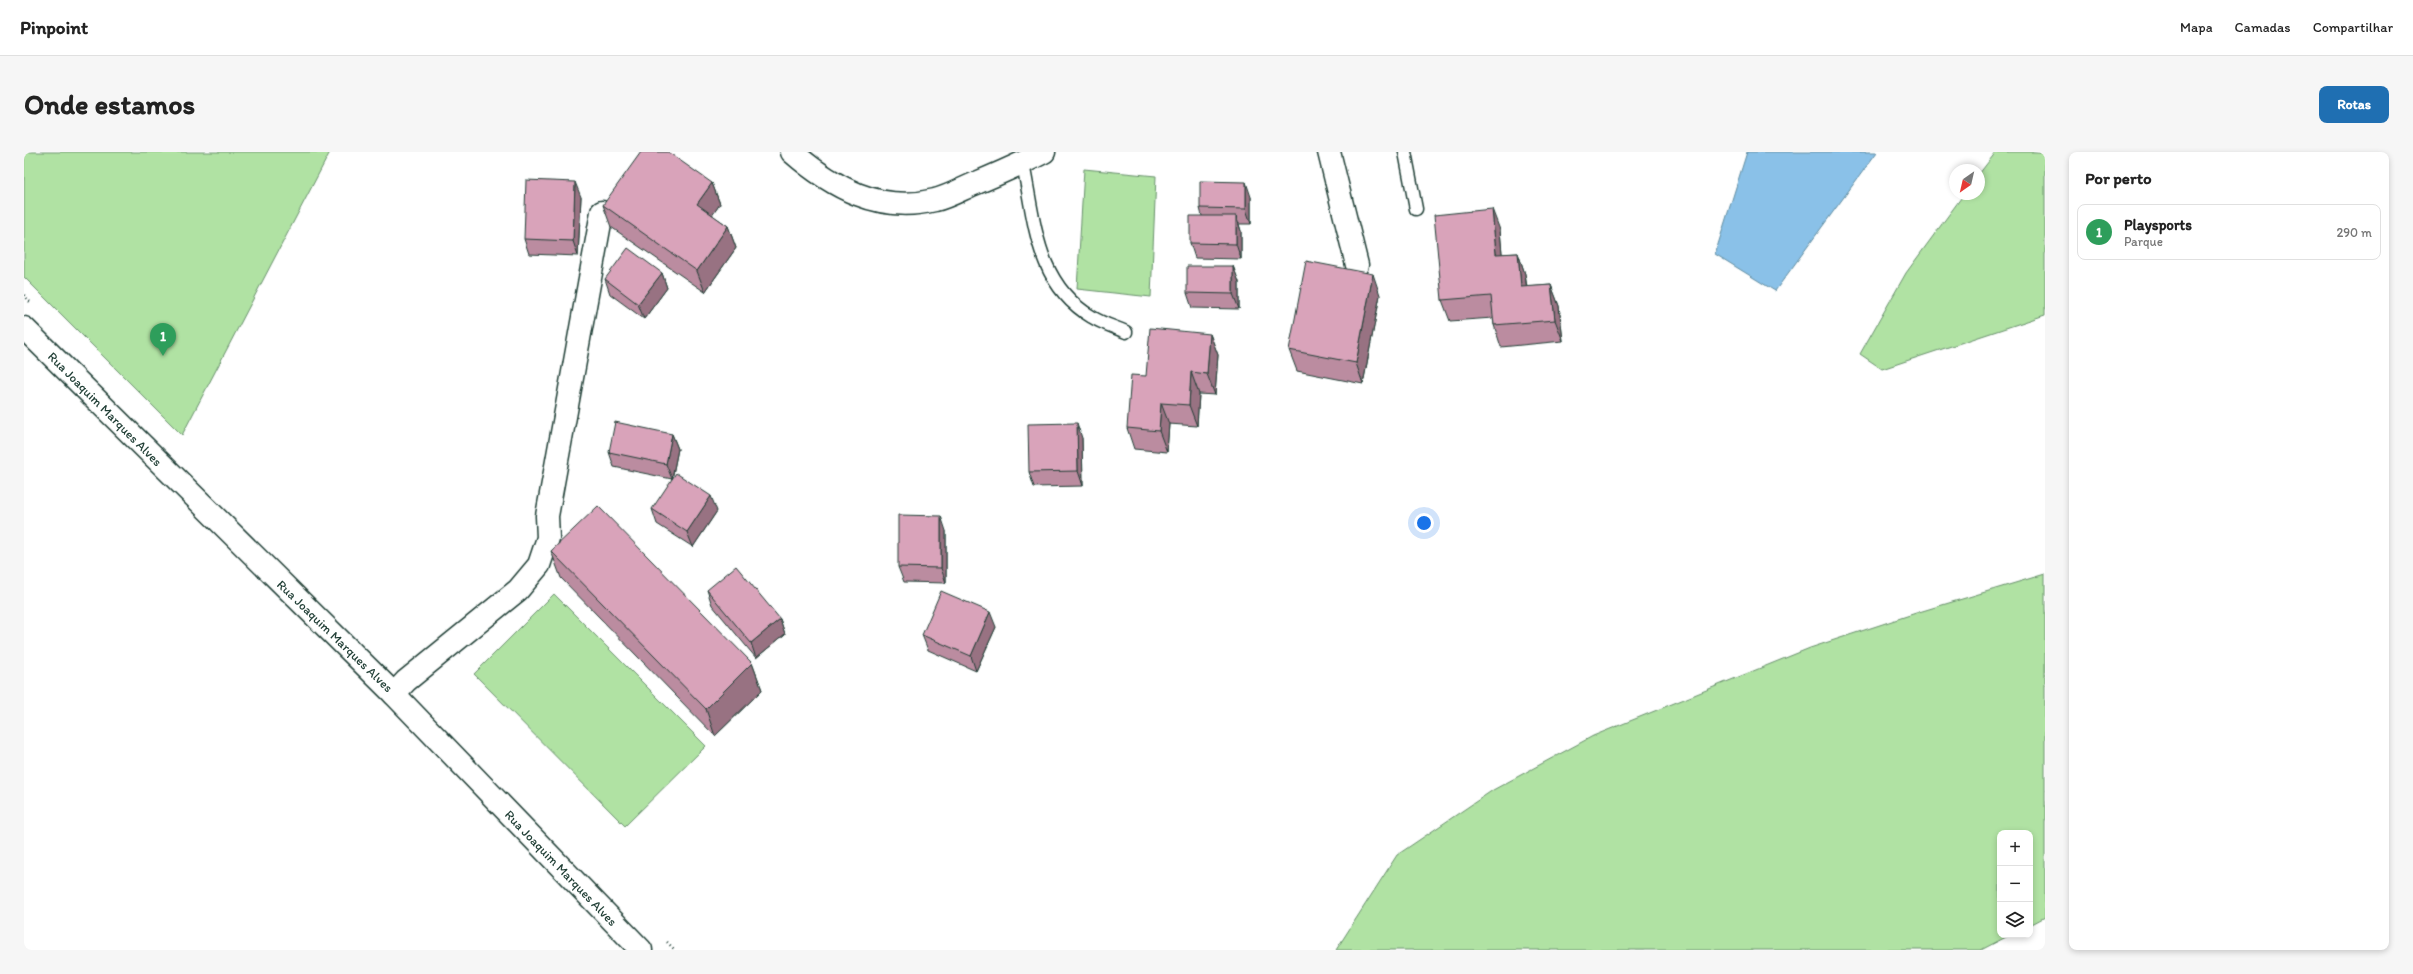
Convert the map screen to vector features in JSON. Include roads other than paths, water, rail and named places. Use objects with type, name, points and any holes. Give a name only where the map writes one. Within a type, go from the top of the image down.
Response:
[{"type":"street","points":[[792,152],[809,167],[833,183],[864,198],[885,203],[910,205],[936,200],[1022,164],[1044,152]]},
{"type":"street","points":[[1329,152],[1357,265]]},
{"type":"street","points":[[394,694],[406,681],[518,590],[539,565],[548,538],[547,516],[602,212]]},
{"type":"street","name":"Rua Joaquim Marques Alves","points":[[24,328],[394,694],[641,950]]},
{"type":"lane","points":[[1405,152],[1416,209]]},
{"type":"lane","points":[[1022,164],[1042,258],[1052,279],[1075,305],[1093,318],[1126,332]]},
{"type":"water","points":[[1747,152],[1877,152],[1775,291],[1715,254]]},
{"type":"place","name":"Playsports","points":[[163,356]]}]
